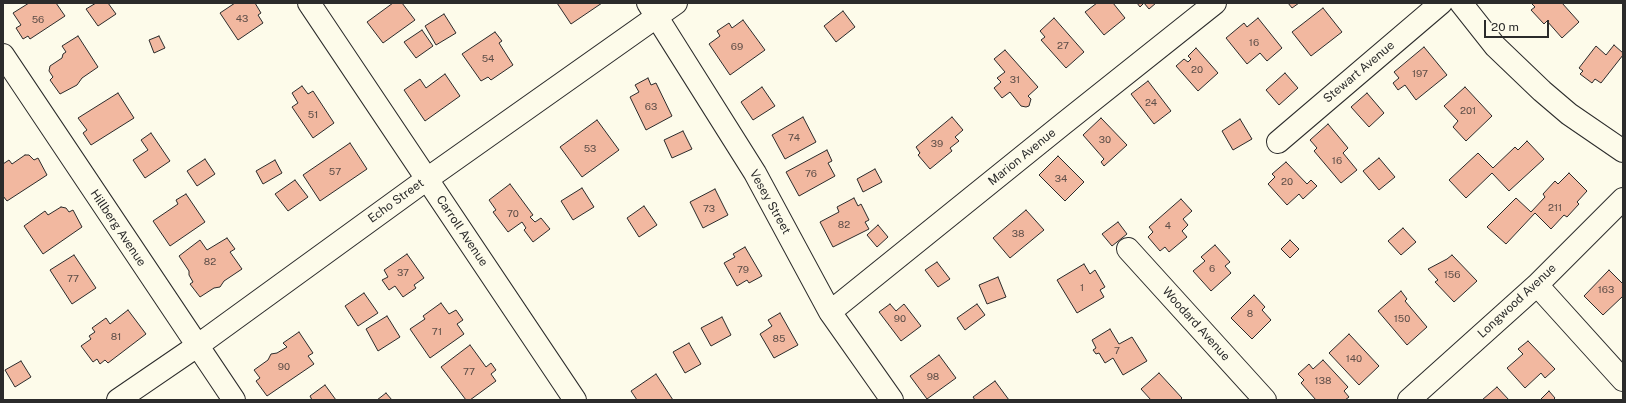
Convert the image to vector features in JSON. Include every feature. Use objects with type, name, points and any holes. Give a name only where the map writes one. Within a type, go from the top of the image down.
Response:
[{"type":"street","name":"Carroll Avenue","points":[[309,3],[575,400]]},
{"type":"street","name":"Echo Street","points":[[118,400],[197,346],[427,179],[652,10],[676,3]]},
{"type":"street","name":"Marion Avenue","points":[[830,312],[1214,3]]},
{"type":"street","name":"Stewart Avenue","points":[[1278,142],[1441,3]]},
{"type":"street","points":[[1460,3],[1495,46],[1542,91],[1569,114],[1623,151]]},
{"type":"street","name":"Vesey Street","points":[[652,10],[755,173],[830,312],[892,400]]},
{"type":"street","name":"Hillberg Avenue","points":[[3,55],[234,400]]},
{"type":"street","name":"Longwood Avenue","points":[[1409,400],[1537,285],[1623,199]]},
{"type":"street","name":"Woodard Avenue","points":[[1128,249],[1264,400]]},
{"type":"street","points":[[1537,285],[1623,380]]},
{"type":"building","points":[[29,3],[56,3],[65,16],[30,39],[28,36],[23,39],[16,28],[21,25],[13,13]]},
{"type":"building","points":[[96,3],[108,3],[116,14],[98,26],[86,9]]},
{"type":"building","points":[[235,3],[255,3],[261,13],[258,15],[263,23],[238,40],[220,13]]},
{"type":"building","points":[[393,3],[402,3],[415,20],[383,43],[367,22]]},
{"type":"building","points":[[557,3],[602,3],[571,24]]},
{"type":"building","points":[[1097,3],[1113,3],[1125,18],[1104,35],[1085,12]]},
{"type":"building","points":[[1137,3],[1144,3],[1140,7]]},
{"type":"building","points":[[1144,3],[1156,3],[1149,9]]},
{"type":"building","points":[[1288,3],[1299,3],[1292,8]]},
{"type":"building","points":[[1531,3],[1562,3],[1579,22],[1562,38],[1547,21],[1544,24],[1531,10],[1535,7]]},
{"type":"building","points":[[1323,8],[1342,32],[1311,56],[1292,32]]},
{"type":"building","points":[[843,11],[855,27],[836,42],[824,26]]},
{"type":"building","points":[[444,14],[456,33],[436,45],[425,26]]},
{"type":"building","points":[[1054,18],[1084,52],[1066,68],[1041,40],[1045,37],[1040,31]]},
{"type":"building","points":[[1258,18],[1282,48],[1267,61],[1260,53],[1247,64],[1226,38],[1244,23],[1247,27]]},
{"type":"building","points":[[743,20],[765,50],[730,75],[709,44],[720,36],[717,31],[729,23],[732,28]]},
{"type":"building","points":[[422,30],[433,46],[416,58],[404,42]]},
{"type":"building","points":[[495,32],[502,41],[499,43],[513,65],[491,80],[488,77],[481,81],[462,54]]},
{"type":"building","points":[[78,36],[98,67],[82,78],[77,85],[60,94],[50,80],[53,77],[49,71],[50,66],[62,58],[63,54],[66,52],[62,46]]},
{"type":"building","points":[[159,36],[165,48],[154,53],[149,40]]},
{"type":"building","points":[[1614,45],[1623,53],[1623,55],[1601,83],[1595,79],[1592,83],[1580,74],[1583,71],[1579,68],[1596,46],[1606,55]]},
{"type":"building","points":[[1424,47],[1447,75],[1416,100],[1405,85],[1398,90],[1393,83],[1399,78],[1394,72]]},
{"type":"building","points":[[1196,48],[1218,73],[1198,91],[1176,66],[1184,59],[1188,62],[1191,59],[1188,56]]},
{"type":"building","points":[[1005,50],[1038,87],[1028,96],[1031,99],[1029,106],[1021,106],[1010,92],[1002,98],[994,88],[1001,82],[997,78],[1005,72],[994,59]]},
{"type":"building","points":[[1285,73],[1298,88],[1279,105],[1266,90]]},
{"type":"building","points":[[445,74],[460,96],[425,121],[404,90],[420,79],[426,88]]},
{"type":"building","points":[[648,78],[651,85],[656,83],[672,116],[646,130],[630,97],[639,92],[635,85]]},
{"type":"building","points":[[1148,81],[1171,111],[1154,124],[1131,94]]},
{"type":"building","points":[[302,86],[308,94],[313,91],[334,123],[313,138],[292,107],[298,103],[292,93]]},
{"type":"building","points":[[762,87],[775,106],[753,120],[741,102]]},
{"type":"building","points":[[1465,87],[1492,116],[1466,141],[1453,127],[1458,121],[1444,106]]},
{"type":"building","points":[[118,93],[134,118],[91,145],[83,133],[87,130],[78,118]]},
{"type":"building","points":[[1367,93],[1384,113],[1369,127],[1351,107]]},
{"type":"building","points":[[803,117],[816,142],[785,159],[772,135]]},
{"type":"building","points":[[952,117],[963,130],[955,137],[959,141],[950,148],[952,151],[930,169],[918,155],[920,153],[916,147]]},
{"type":"building","points":[[1101,118],[1127,145],[1104,166],[1101,162],[1104,159],[1083,135]]},
{"type":"building","points":[[1240,119],[1252,139],[1233,150],[1222,131]]},
{"type":"building","points":[[597,120],[619,150],[582,177],[560,147]]},
{"type":"building","points":[[1328,124],[1348,148],[1343,153],[1357,170],[1341,183],[1314,151],[1317,148],[1310,140]]},
{"type":"building","points":[[683,131],[692,149],[672,158],[664,140]]},
{"type":"building","points":[[151,133],[170,161],[145,178],[133,160],[148,150],[141,140]]},
{"type":"building","points":[[1527,141],[1544,159],[1509,191],[1492,173],[1466,198],[1449,180],[1478,153],[1493,168],[1515,147],[1518,150]]},
{"type":"building","points":[[350,143],[367,169],[320,201],[303,175]]},
{"type":"building","points":[[827,150],[832,161],[828,163],[835,176],[799,196],[786,172]]},
{"type":"building","points":[[25,155],[29,155],[34,160],[38,158],[47,175],[7,201],[3,196],[3,164],[9,160],[12,164]]},
{"type":"building","points":[[1058,156],[1084,182],[1065,201],[1039,175]]},
{"type":"building","points":[[1379,158],[1395,177],[1379,190],[1363,171]]},
{"type":"building","points":[[205,159],[215,174],[197,186],[187,171]]},
{"type":"building","points":[[275,160],[282,173],[263,184],[256,171]]},
{"type":"building","points":[[1286,162],[1307,184],[1311,180],[1317,186],[1303,199],[1299,194],[1287,205],[1268,184],[1275,177],[1272,174]]},
{"type":"building","points":[[875,169],[882,182],[863,192],[857,179]]},
{"type":"building","points":[[1569,173],[1587,191],[1577,202],[1579,204],[1567,217],[1564,215],[1551,229],[1535,213],[1506,244],[1487,227],[1516,198],[1531,212],[1545,197],[1543,194],[1555,181],[1558,184]]},
{"type":"building","points":[[295,180],[308,197],[288,211],[275,194]]},
{"type":"building","points":[[510,184],[533,215],[530,217],[535,222],[541,218],[550,229],[533,242],[524,230],[526,228],[522,222],[508,232],[493,212],[496,210],[489,200]]},
{"type":"building","points":[[582,188],[594,207],[573,220],[561,201]]},
{"type":"building","points":[[715,189],[728,215],[703,228],[690,202]]},
{"type":"building","points":[[186,194],[205,222],[170,246],[153,221],[178,204],[176,200]]},
{"type":"building","points":[[854,198],[858,206],[861,204],[869,220],[865,222],[869,229],[833,247],[820,222],[839,212],[837,207]]},
{"type":"building","points":[[1181,199],[1192,211],[1183,219],[1188,225],[1182,231],[1187,237],[1169,252],[1165,247],[1160,251],[1148,237],[1153,232],[1149,227]]},
{"type":"building","points":[[644,206],[657,225],[639,237],[627,218]]},
{"type":"building","points":[[61,207],[66,208],[69,212],[73,210],[82,227],[43,254],[24,226],[45,211],[48,215]]},
{"type":"building","points":[[1026,210],[1044,230],[1010,258],[993,238]]},
{"type":"building","points":[[1118,222],[1127,234],[1112,246],[1102,234]]},
{"type":"building","points":[[878,225],[888,237],[877,247],[867,235]]},
{"type":"building","points":[[1403,228],[1416,242],[1401,255],[1388,241]]},
{"type":"building","points":[[227,238],[235,249],[230,252],[242,269],[224,281],[220,287],[214,288],[200,297],[190,284],[193,282],[189,275],[189,271],[179,256],[200,240],[207,250]]},
{"type":"building","points":[[1290,240],[1299,249],[1290,258],[1281,249]]},
{"type":"building","points":[[1215,245],[1230,262],[1225,266],[1231,273],[1211,291],[1193,271],[1205,261],[1201,257]]},
{"type":"building","points":[[745,247],[762,276],[749,283],[747,280],[737,286],[724,263],[735,257],[733,254]]},
{"type":"building","points":[[407,254],[424,278],[414,285],[416,288],[403,297],[395,286],[389,290],[382,280],[388,277],[384,270]]},
{"type":"building","points":[[74,255],[96,288],[72,304],[50,270]]},
{"type":"building","points":[[1452,255],[1477,281],[1454,302],[1435,282],[1438,280],[1428,269]]},
{"type":"building","points":[[937,262],[950,279],[938,287],[925,270]]},
{"type":"building","points":[[1084,264],[1090,274],[1095,270],[1105,287],[1100,290],[1104,297],[1077,313],[1057,280]]},
{"type":"building","points":[[1609,270],[1623,284],[1623,296],[1603,315],[1584,296]]},
{"type":"building","points":[[998,277],[1006,297],[987,304],[979,285]]},
{"type":"building","points":[[1401,291],[1407,299],[1405,301],[1427,327],[1407,345],[1378,311]]},
{"type":"building","points":[[364,293],[378,313],[358,326],[345,306]]},
{"type":"building","points":[[1254,295],[1265,307],[1262,310],[1271,320],[1252,339],[1231,318]]},
{"type":"building","points":[[441,303],[449,314],[456,310],[463,320],[457,324],[464,334],[430,358],[410,329],[425,319],[423,316]]},
{"type":"building","points":[[890,304],[896,311],[904,304],[921,326],[901,341],[879,312]]},
{"type":"building","points":[[977,304],[985,315],[965,330],[957,318]]},
{"type":"building","points":[[128,310],[146,334],[108,363],[105,360],[100,364],[97,359],[93,362],[81,346],[91,339],[89,336],[95,332],[92,328],[106,318],[110,324]]},
{"type":"building","points":[[780,313],[798,345],[774,358],[760,334],[772,326],[768,320]]},
{"type":"building","points":[[387,316],[400,337],[378,351],[366,329]]},
{"type":"building","points":[[722,317],[731,335],[711,346],[701,328]]},
{"type":"building","points":[[1110,329],[1119,344],[1132,337],[1147,361],[1123,375],[1113,358],[1105,363],[1099,353],[1096,354],[1093,350],[1096,348],[1092,340]]},
{"type":"building","points":[[299,332],[313,353],[308,356],[314,364],[267,396],[256,381],[260,378],[254,370],[268,360],[271,354],[277,353],[287,347],[283,343]]},
{"type":"building","points":[[1349,334],[1379,366],[1359,385],[1329,353]]},
{"type":"building","points":[[1528,341],[1555,369],[1545,378],[1541,373],[1525,388],[1507,368],[1523,354],[1518,349]]},
{"type":"building","points":[[689,343],[701,364],[685,373],[673,352]]},
{"type":"building","points":[[470,345],[486,367],[491,363],[496,370],[491,374],[496,381],[470,400],[466,400],[441,367]]},
{"type":"building","points":[[939,355],[956,378],[927,399],[910,376]]},
{"type":"building","points":[[1323,360],[1348,387],[1344,391],[1349,397],[1345,400],[1316,400],[1301,383],[1304,380],[1298,374],[1309,364],[1313,369]]},
{"type":"building","points":[[21,361],[31,377],[15,387],[5,370]]},
{"type":"building","points":[[1159,373],[1182,398],[1180,400],[1151,400],[1141,389]]},
{"type":"building","points":[[656,374],[673,400],[637,400],[631,391]]},
{"type":"building","points":[[995,381],[1009,400],[975,400],[973,397]]},
{"type":"building","points":[[325,385],[336,400],[312,400],[310,396]]},
{"type":"building","points":[[1497,387],[1509,400],[1482,400]]},
{"type":"building","points":[[1549,391],[1555,398],[1553,400],[1540,400]]},
{"type":"building","points":[[386,393],[392,400],[377,400]]}]
